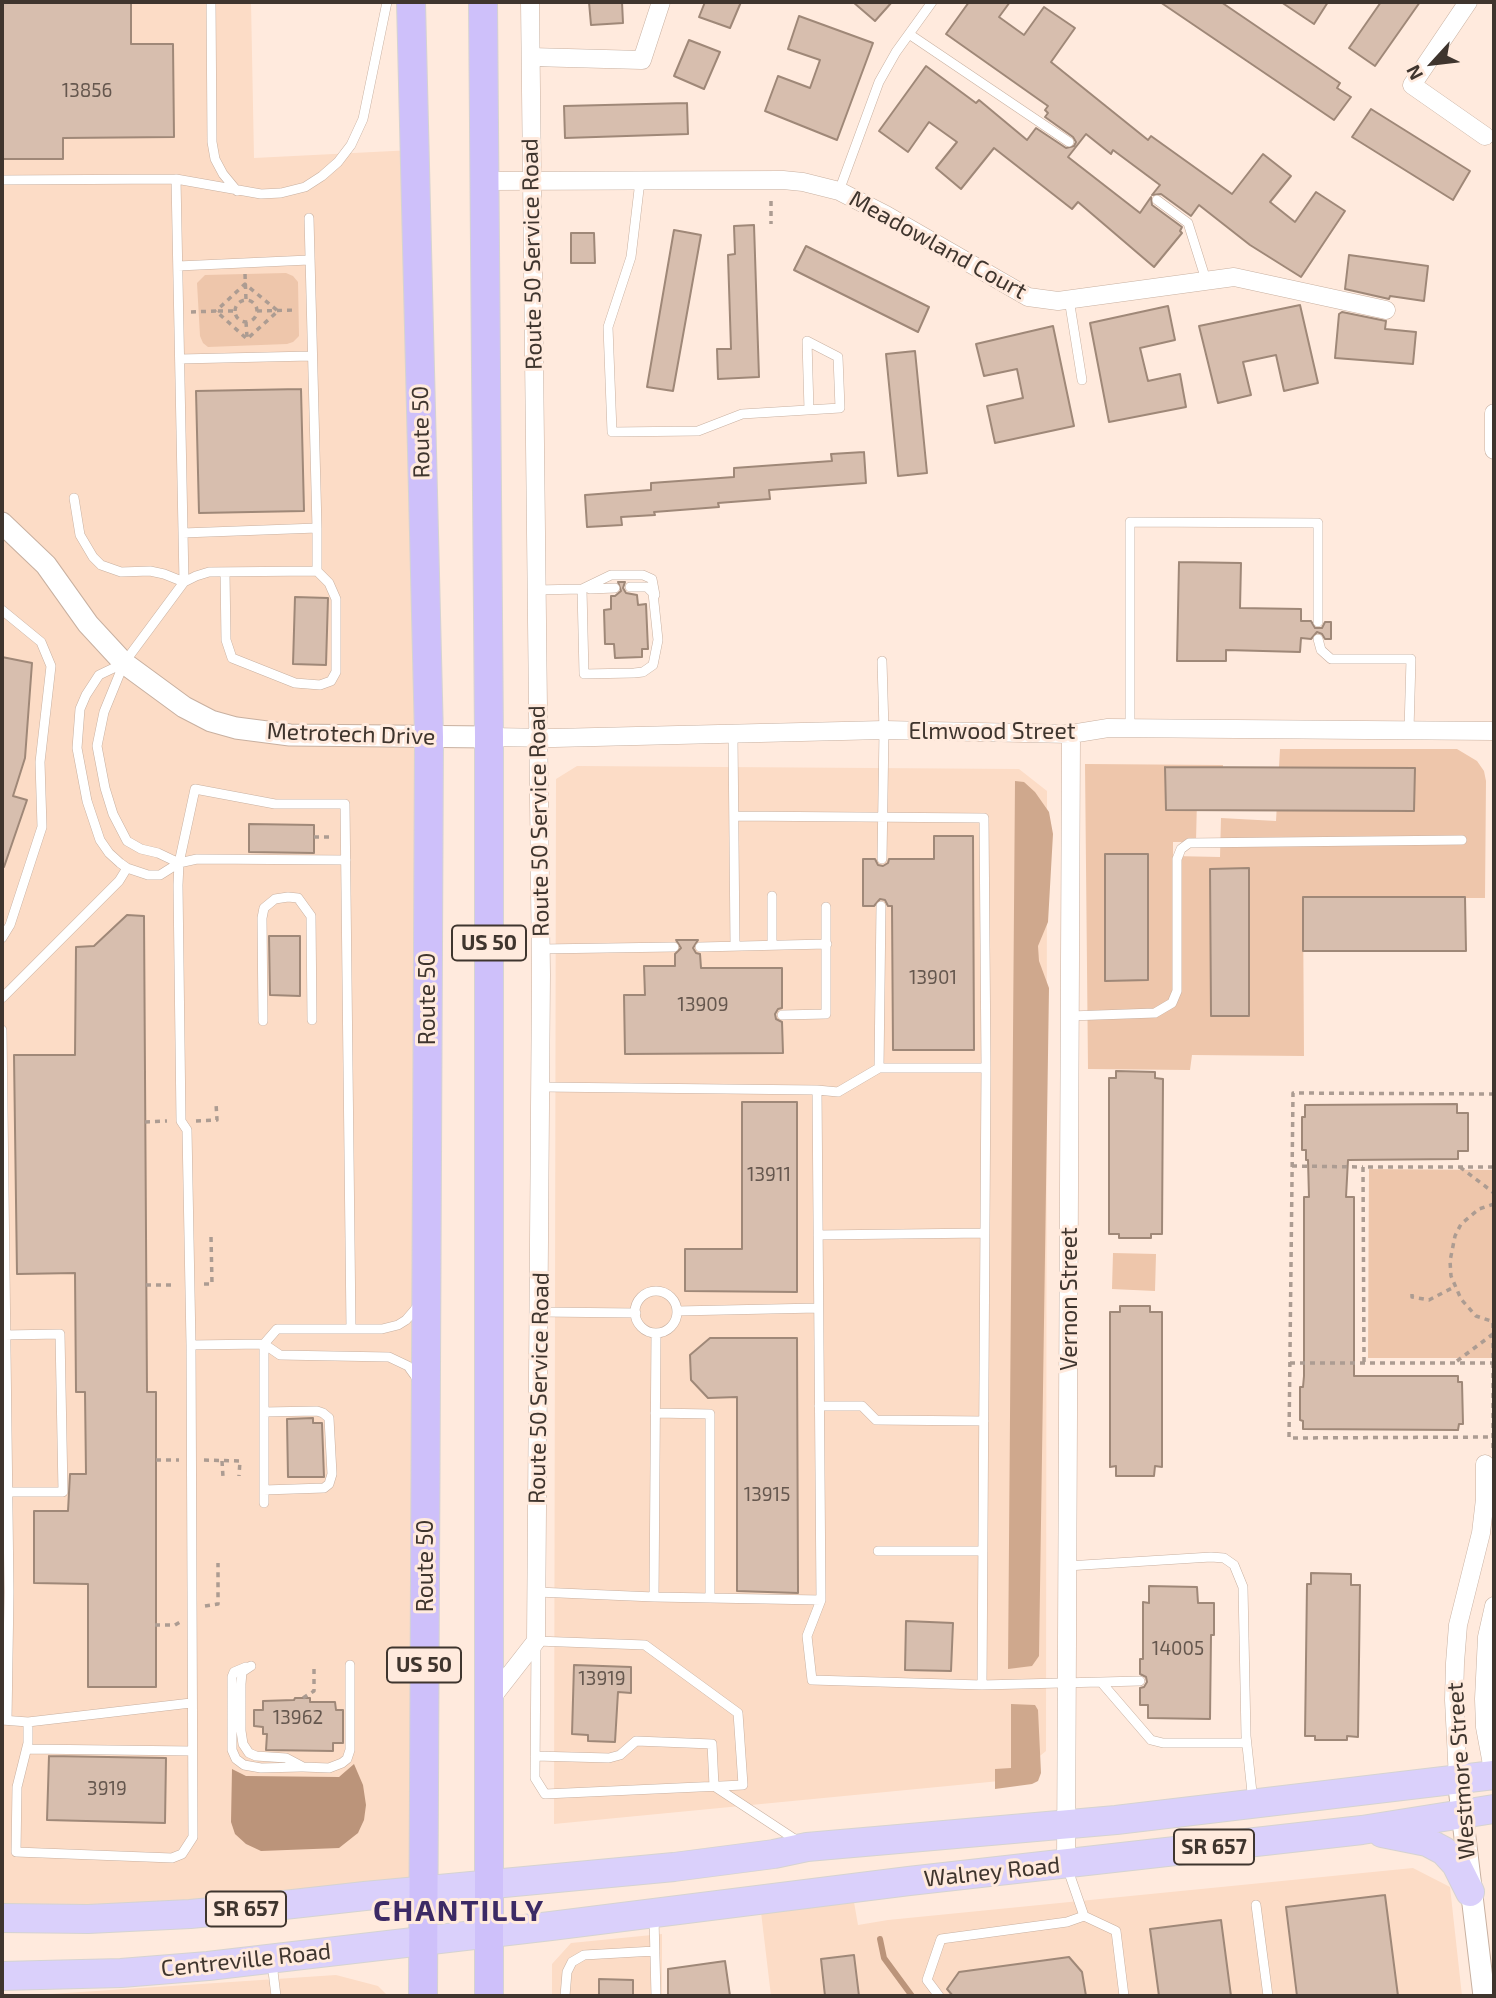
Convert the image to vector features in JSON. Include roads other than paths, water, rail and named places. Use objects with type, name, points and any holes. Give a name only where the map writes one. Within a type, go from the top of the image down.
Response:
[{"type":"highway","name":"Route 50","points":[[411,2],[429,737],[423,1996]]},
{"type":"highway","name":"US 50","points":[[483,2],[489,737],[489,1996]]},
{"type":"main road","name":"Walney Road","points":[[489,1885],[674,1867],[807,1847],[1066,1825],[1494,1776]]},
{"type":"main road","name":"Walney Road","points":[[489,1933],[1362,1830],[1494,1809]]},
{"type":"main road","points":[[1362,1830],[1412,1838],[1440,1848],[1457,1864],[1470,1892]]},
{"type":"main road","name":"SR 657","points":[[2,1918],[88,1919],[190,1914],[489,1885]]},
{"type":"main road","name":"Centreville Road","points":[[2,1976],[121,1973],[272,1959],[489,1933]]},
{"type":"street","name":"Route 50 Service Road","points":[[530,2],[541,949],[536,1641]]},
{"type":"street","points":[[531,57],[642,60],[661,2]]},
{"type":"street","points":[[1468,2],[1412,85],[1485,136]]},
{"type":"street","name":"Meadowland Court","points":[[486,181],[783,180],[839,191],[1028,297],[1058,301],[1234,277],[1386,310]]},
{"type":"street","points":[[1494,413],[1494,450]]},
{"type":"street","name":"Metrotech Drive","points":[[2,523],[46,565],[88,624],[124,663],[184,707],[211,721],[236,728],[290,736],[489,737]]},
{"type":"street","name":"Elmwood Street","points":[[489,737],[884,730],[1071,734],[1108,727],[1494,731]]},
{"type":"street","name":"Vernon Street","points":[[1066,1864],[1071,734]]},
{"type":"street","name":"Westmore Street","points":[[1484,1996],[1458,1779],[1454,1700],[1458,1625],[1481,1533],[1489,1458]]},
{"type":"street","name":"Westmore Street","points":[[1494,1606],[1487,1637],[1484,1693],[1485,1727],[1494,1776]]},
{"type":"street","points":[[487,1703],[536,1641]]},
{"type":"lane","points":[[211,2],[212,142],[215,159],[237,191]]},
{"type":"lane","points":[[2,180],[177,179],[261,194],[281,193],[305,187],[338,162],[351,145],[363,119],[387,2]]},
{"type":"lane","points":[[839,191],[879,82],[932,2]]},
{"type":"lane","points":[[909,34],[1069,142]]},
{"type":"lane","points":[[177,179],[184,582]]},
{"type":"lane","points":[[640,181],[631,257],[608,327],[612,432],[698,431],[741,414],[809,410],[839,408],[838,357],[807,341],[809,410]]},
{"type":"lane","points":[[1157,200],[1188,223],[1206,281]]},
{"type":"lane","points":[[225,572],[226,640],[232,658],[295,683],[320,685],[331,681],[336,672],[334,590],[317,571],[309,218]]},
{"type":"lane","points":[[178,266],[309,260]]},
{"type":"lane","points":[[1069,299],[1083,380]]},
{"type":"lane","points":[[180,359],[311,356]]},
{"type":"lane","points":[[74,498],[80,535],[93,557],[102,565],[121,572],[150,571],[184,582]]},
{"type":"lane","points":[[1130,728],[1130,522],[1318,523],[1318,622]]},
{"type":"lane","points":[[183,533],[317,528]]},
{"type":"lane","points":[[179,863],[127,841],[113,814],[105,788],[97,746],[104,712],[124,663],[184,582],[209,572],[317,571]]},
{"type":"lane","points":[[611,575],[643,575],[652,579],[658,640],[653,665],[643,672],[584,674],[582,589],[611,575]]},
{"type":"lane","points":[[630,587],[647,587],[656,600]]},
{"type":"lane","points":[[536,590],[615,588]]},
{"type":"lane","points":[[2,610],[41,642],[51,666],[40,762],[41,827],[10,925],[2,938]]},
{"type":"lane","points":[[1318,639],[1321,650],[1331,659],[1411,659],[1409,730]]},
{"type":"lane","points":[[882,661],[882,859]]},
{"type":"lane","points":[[124,663],[99,675],[80,709],[77,748],[85,791],[100,840],[109,853],[127,868],[148,875],[160,875],[179,863],[197,859],[346,860]]},
{"type":"lane","points":[[733,734],[735,946]]},
{"type":"lane","points":[[28,1722],[27,1749],[18,1787],[16,1852],[172,1858],[182,1854],[193,1837],[191,1345],[187,1130],[181,1121],[180,1098],[179,863],[195,789],[275,804],[345,804],[351,1328]]},
{"type":"lane","points":[[734,817],[984,818],[986,1068],[982,1685]]},
{"type":"lane","points":[[1070,1016],[1155,1013],[1172,1003],[1177,991],[1177,859],[1181,849],[1189,843],[1462,840]]},
{"type":"lane","points":[[2,998],[120,881],[127,868]]},
{"type":"lane","points":[[772,896],[772,945]]},
{"type":"lane","points":[[263,1021],[264,908],[275,899],[288,897],[298,898],[311,916],[312,1020]]},
{"type":"lane","points":[[879,1068],[881,906]]},
{"type":"lane","points":[[782,1015],[827,1014],[826,907]]},
{"type":"lane","points":[[700,947],[827,944]]},
{"type":"lane","points":[[541,949],[674,947]]},
{"type":"lane","points":[[2,1030],[4,1389],[9,1592],[4,1720],[28,1722],[191,1703]]},
{"type":"lane","points":[[541,1087],[838,1092],[879,1068],[986,1068]]},
{"type":"lane","points":[[817,1090],[821,1600],[807,1636],[812,1680],[982,1685],[1140,1681]]},
{"type":"lane","points":[[818,1235],[985,1233]]},
{"type":"lane","points":[[653,1291],[668,1294],[677,1311],[670,1327],[656,1333],[644,1329],[636,1312],[639,1299],[653,1291]]},
{"type":"lane","points":[[264,1503],[264,1344],[276,1329],[382,1329],[398,1325],[406,1320],[426,1297]]},
{"type":"lane","points":[[677,1311],[818,1308]]},
{"type":"lane","points":[[540,1312],[636,1312]]},
{"type":"lane","points":[[654,1597],[656,1333]]},
{"type":"lane","points":[[5,1335],[60,1334],[63,1492],[7,1492]]},
{"type":"lane","points":[[191,1345],[264,1344],[280,1355],[389,1357],[408,1366],[425,1390]]},
{"type":"lane","points":[[819,1406],[862,1406],[876,1420],[984,1421]]},
{"type":"lane","points":[[264,1412],[317,1411],[329,1418],[332,1474],[329,1484],[324,1488],[264,1490]]},
{"type":"lane","points":[[656,1413],[710,1413],[710,1598]]},
{"type":"lane","points":[[878,1551],[983,1551]]},
{"type":"lane","points":[[1068,1566],[1211,1557],[1224,1558],[1234,1565],[1243,1587],[1246,1743],[1254,1804]]},
{"type":"lane","points":[[537,1592],[821,1600]]},
{"type":"lane","points":[[536,1641],[645,1645],[738,1713],[743,1785],[551,1795],[539,1788],[535,1779],[536,1641]]},
{"type":"lane","points":[[303,1767],[286,1758],[256,1756],[243,1744],[242,1672],[251,1665],[234,1672],[232,1750],[236,1759],[244,1765],[261,1768],[330,1768],[347,1759],[350,1750],[350,1665]]},
{"type":"lane","points":[[1101,1682],[1152,1740],[1163,1743],[1246,1743]]},
{"type":"lane","points":[[535,1756],[609,1758],[620,1755],[636,1741],[712,1744],[714,1787]]},
{"type":"lane","points":[[27,1749],[192,1751]]},
{"type":"lane","points":[[714,1787],[807,1847]]},
{"type":"lane","points":[[1066,1864],[1084,1916]]},
{"type":"lane","points":[[1256,1905],[1268,1996]]},
{"type":"lane","points":[[654,1913],[656,1996]]},
{"type":"lane","points":[[939,1996],[927,1980],[941,1939],[1067,1922],[1084,1916],[1116,1931],[1124,1996]]},
{"type":"lane","points":[[565,1996],[567,1972],[572,1962],[584,1955],[655,1951]]},
{"type":"lane","points":[[272,1959],[276,1996]]},
{"type":"waterway","points":[[880,1939],[884,1958],[912,1996]]},
{"type":"district","name":"CHANTILLY","points":[[459,1911]]}]
